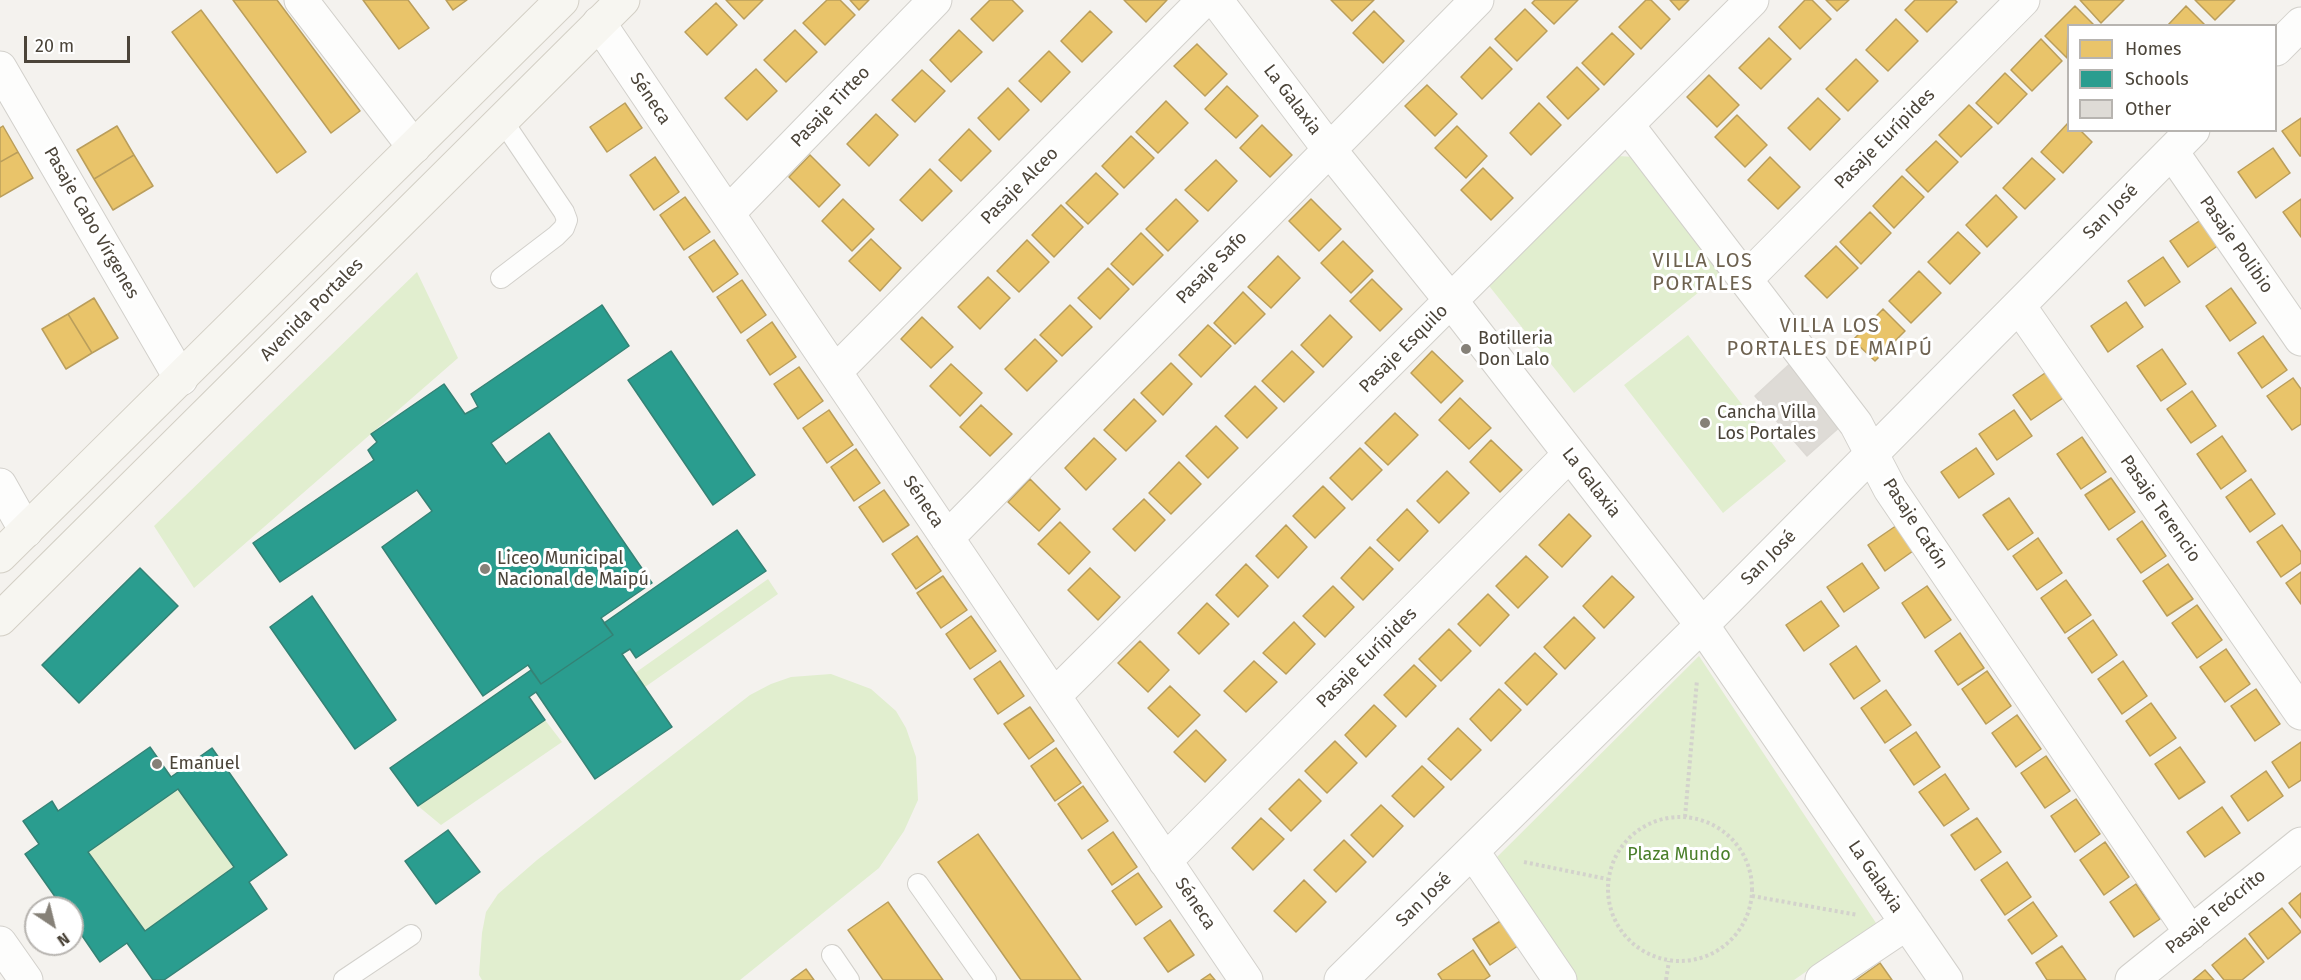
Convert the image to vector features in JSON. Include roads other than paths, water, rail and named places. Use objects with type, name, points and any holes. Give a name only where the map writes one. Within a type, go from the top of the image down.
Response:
[{"type":"main road","points":[[0,556],[562,0]]},
{"type":"main road","name":"Avenida Portales","points":[[0,619],[623,0]]},
{"type":"street","points":[[301,0],[414,147]]},
{"type":"street","name":"Pasaje Tirteo","points":[[728,213],[935,0]]},
{"type":"street","name":"Pasaje Alceo","points":[[835,372],[1204,0]]},
{"type":"street","name":"La Galaxia","points":[[1216,0],[1329,149],[1452,302],[1702,625],[1946,980]]},
{"type":"street","name":"Pasaje Safo","points":[[947,538],[1477,0]]},
{"type":"street","name":"Pasaje Esquilo","points":[[1054,696],[1452,302],[1752,0]]},
{"type":"street","name":"Pasaje Eurípides","points":[[1746,279],[2023,0]]},
{"type":"street","name":"Séneca","points":[[599,23],[1246,980]]},
{"type":"street","points":[[2277,49],[2301,24]]},
{"type":"street","name":"Pasaje Cabo Vírgenes","points":[[0,68],[181,379]]},
{"type":"street","name":"Pasaje Catón","points":[[1628,126],[1856,424],[1890,489],[2191,933]]},
{"type":"street","name":"San José","points":[[1341,980],[1702,625],[2182,141]]},
{"type":"street","name":"Pasaje Polibio","points":[[2182,141],[2301,339]]},
{"type":"street","name":"Pasaje Terencio","points":[[2019,306],[2301,713]]},
{"type":"street","name":"Pasaje Eurípides","points":[[1166,861],[1569,455]]},
{"type":"street","points":[[0,485],[26,531]]},
{"type":"street","name":"Pasaje Teócrito","points":[[2132,980],[2301,844]]},
{"type":"street","points":[[1473,852],[1560,980]]},
{"type":"street","points":[[1822,980],[1907,923]]},
{"type":"street","points":[[0,943],[26,980]]},
{"type":"lane","points":[[501,278],[556,236],[564,228],[567,220],[564,212],[502,120]]},
{"type":"lane","points":[[918,884],[986,980]]},
{"type":"lane","points":[[344,980],[411,935]]},
{"type":"lane","points":[[832,955],[849,980]]},
{"type":"place","name":"Botilleria Don Lalo","points":[[1466,349]]},
{"type":"place","name":"Cancha Villa Los Portales","points":[[1705,423]]},
{"type":"place","name":"Liceo Municipal Nacional de Maipú","points":[[485,569]]},
{"type":"place","name":"Emanuel","points":[[157,764]]},
{"type":"district","name":"VILLA LOS PORTALES","points":[[1703,272]]},
{"type":"district","name":"VILLA LOS PORTALES DE MAIPÚ","points":[[1830,338]]},
{"type":"park label","name":"Plaza Mundo","points":[[1679,855]]}]
